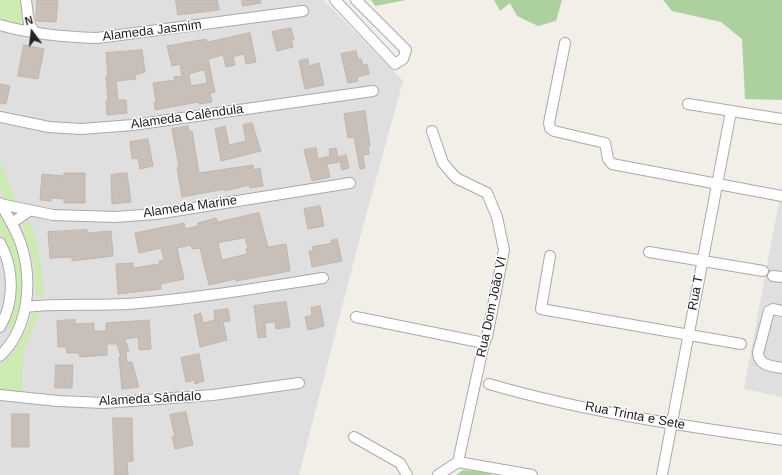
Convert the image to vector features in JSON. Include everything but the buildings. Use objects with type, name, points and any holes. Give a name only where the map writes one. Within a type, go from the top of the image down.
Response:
[{"type":"street","points":[[26,0],[29,24],[35,32]]},
{"type":"street","points":[[335,0],[395,64],[399,62],[406,50],[356,0]]},
{"type":"street","name":"Alameda Jasmim","points":[[0,25],[15,29],[69,37],[98,38],[304,11]]},
{"type":"street","points":[[15,29],[23,22],[27,14]]},
{"type":"street","points":[[565,43],[549,123],[550,128],[554,131],[605,143],[610,162],[612,164],[782,196]]},
{"type":"street","name":"Alameda Calêndula","points":[[0,117],[49,127],[81,130],[133,125],[373,91]]},
{"type":"street","points":[[688,104],[782,119]]},
{"type":"street","name":"Rua T","points":[[662,475],[731,111]]},
{"type":"street","name":"Rua Dom João VI","points":[[432,131],[442,163],[456,178],[487,193],[497,217],[504,250],[486,340],[458,462]]},
{"type":"street","name":"Alameda Marine","points":[[0,204],[53,215],[115,217],[156,214],[350,183]]},
{"type":"street","points":[[0,204],[21,243],[26,263],[25,307],[16,334],[2,349]]},
{"type":"street","points":[[12,224],[29,211]]},
{"type":"street","points":[[0,243],[8,260],[11,274],[7,312],[1,326],[16,334]]},
{"type":"street","points":[[649,252],[763,271]]},
{"type":"street","points":[[550,256],[542,309],[741,344]]},
{"type":"street","points":[[25,307],[51,304],[117,304],[174,300],[323,278]]},
{"type":"street","points":[[26,292],[51,304]]},
{"type":"street","points":[[782,311],[773,309],[769,311],[758,353],[759,359],[762,363],[782,368]]},
{"type":"street","points":[[356,317],[486,340]]},
{"type":"street","name":"Alameda Sândalo","points":[[0,395],[58,401],[104,402],[213,395],[299,383]]},
{"type":"street","name":"Rua Trinta e Sete","points":[[489,384],[532,396],[672,424],[782,440]]},
{"type":"street","points":[[354,437],[400,463],[407,475]]},
{"type":"street","points":[[438,475],[458,462],[532,475]]},
{"type":"shaded area","points":[[0,0],[324,0],[403,81],[359,241],[299,475],[0,475]]},
{"type":"shaded area","points":[[782,186],[782,397],[744,389]]},
{"type":"green space","points":[[0,0],[22,0],[23,19],[21,22],[14,24],[0,22]]},
{"type":"green space","points":[[371,0],[406,0],[375,6]]},
{"type":"green space","points":[[494,0],[562,0],[556,21],[538,26],[517,16],[510,3],[500,11]]},
{"type":"green space","points":[[663,0],[782,0],[782,100],[745,99],[742,39],[721,22],[672,11]]},
{"type":"green space","points":[[0,161],[18,205],[6,200],[0,186]]},
{"type":"green space","points":[[0,213],[11,231],[21,258],[23,291],[21,313],[13,329],[9,328],[7,324],[16,288],[16,275],[12,257],[0,231]]},
{"type":"green space","points":[[30,221],[40,260],[43,279],[43,299],[36,295],[33,258],[23,230],[23,225]]},
{"type":"green space","points":[[40,312],[23,353],[22,393],[0,391],[0,367],[17,347],[24,335],[32,315]]},
{"type":"green space","points":[[463,470],[483,472],[493,475],[456,475]]}]
